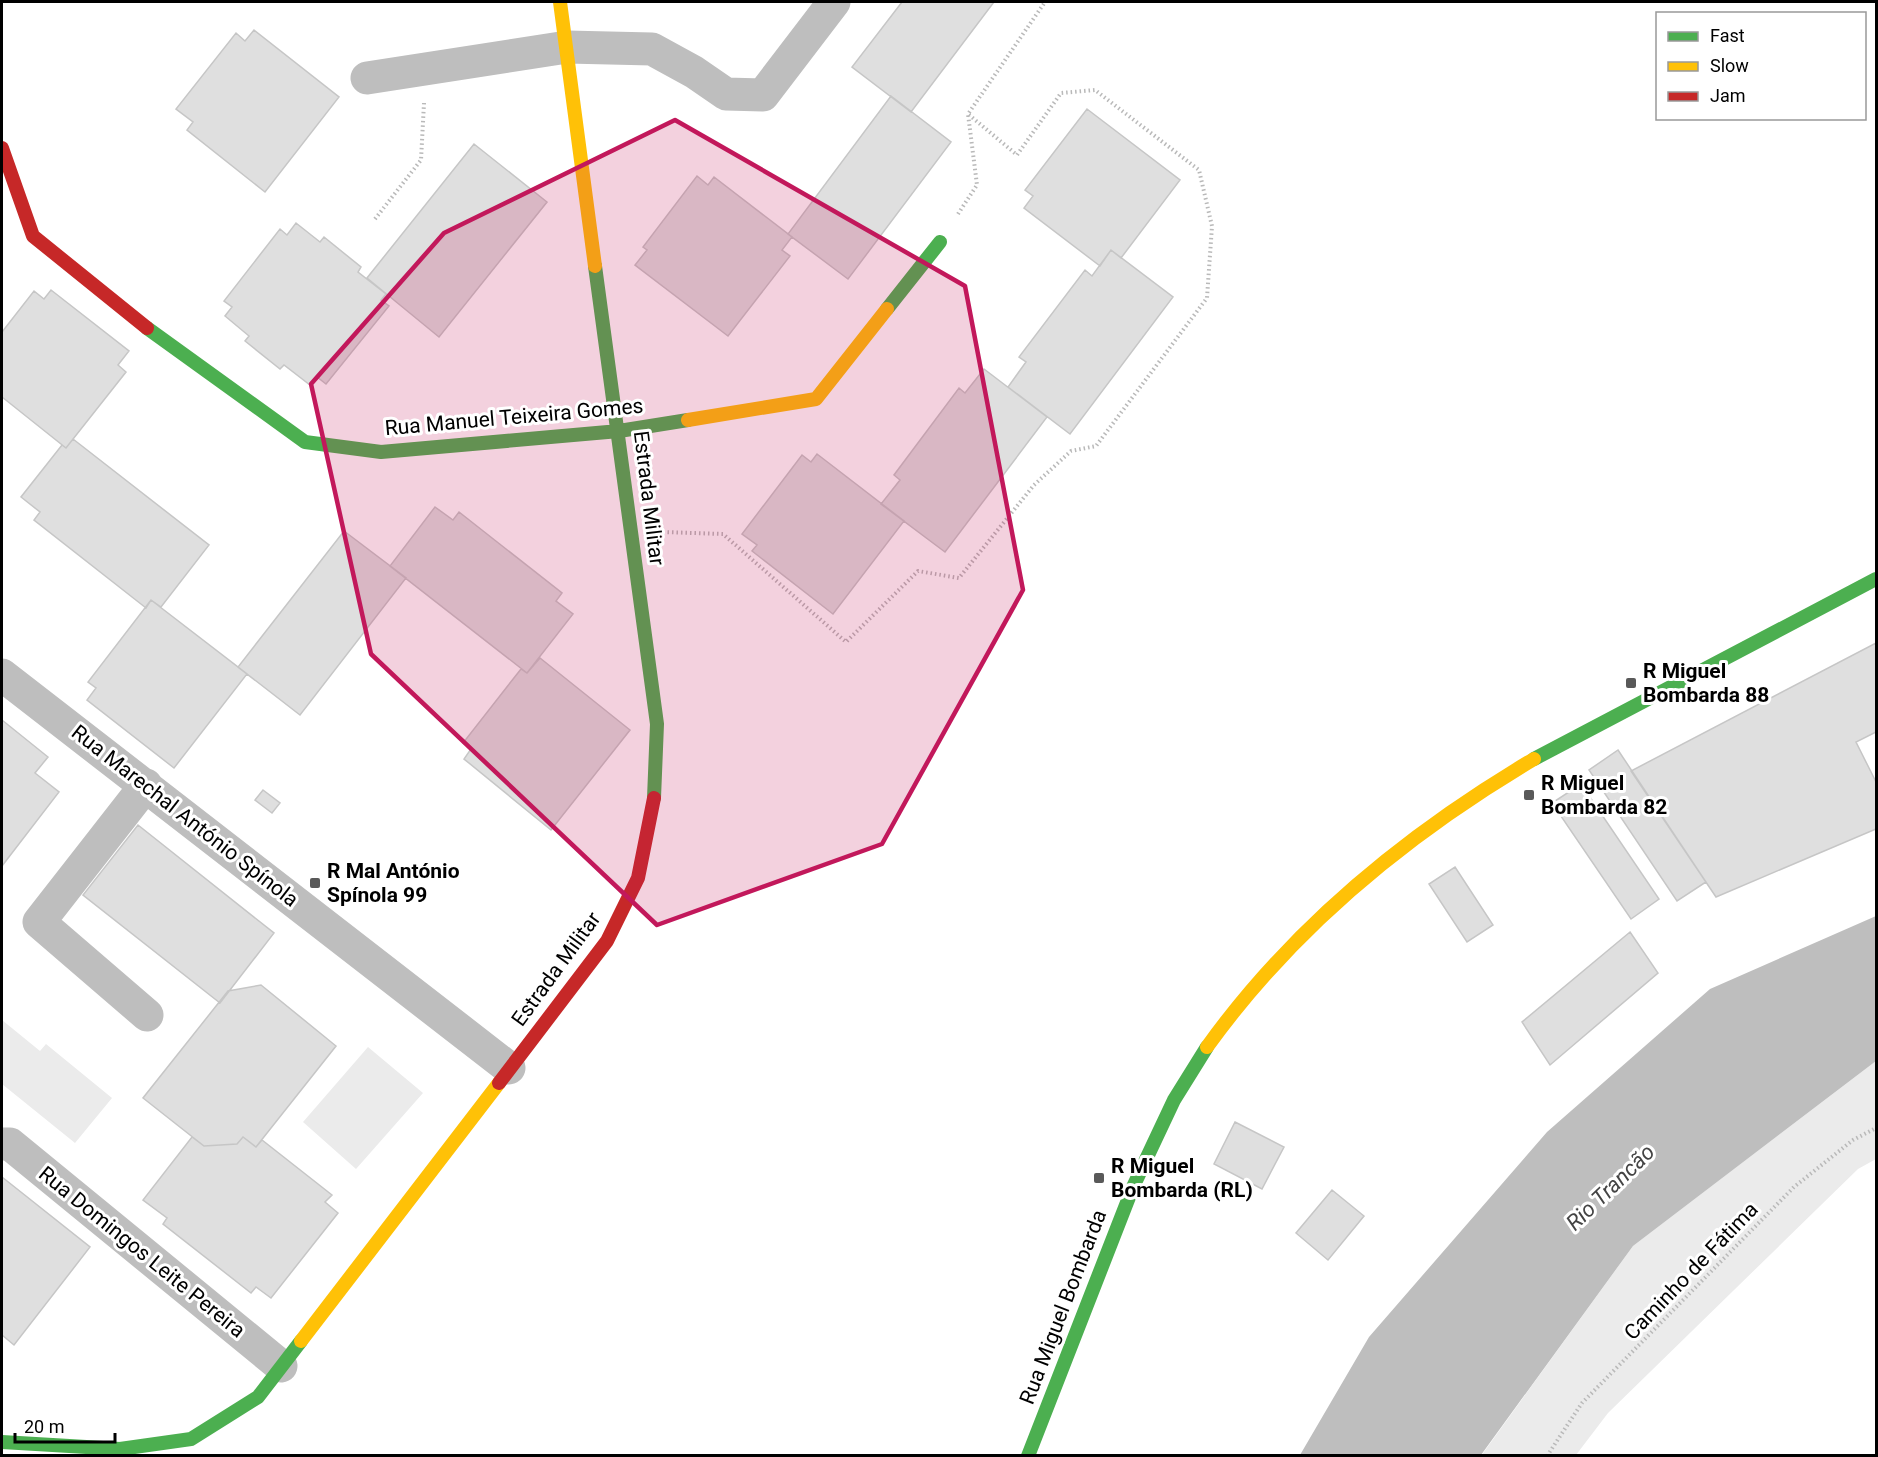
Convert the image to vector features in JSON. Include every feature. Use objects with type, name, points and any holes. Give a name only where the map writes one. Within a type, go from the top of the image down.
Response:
[{"type":"street","name":"Estrada Militar","points":[[2,1442],[120,1449],[191,1439],[258,1397],[607,941],[638,878],[654,807],[657,724],[620,431],[560,2]]},
{"type":"street","points":[[367,78],[567,47],[652,49],[694,72],[726,94],[763,95],[834,2]]},
{"type":"street","name":"Rua Manuel Teixeira Gomes","points":[[2,148],[33,236],[126,313],[304,442],[381,452],[620,431],[816,399],[940,242]]},
{"type":"street","name":"Rua Miguel Bombarda","points":[[1028,1455],[1125,1204],[1163,1123],[1206,1049],[1278,958],[1317,919],[1396,853],[1497,781],[1602,722],[1876,579]]},
{"type":"street","name":"Rua Marechal António Spínola","points":[[2,675],[509,1068]]},
{"type":"street","points":[[146,785],[39,922],[147,1015]]},
{"type":"street","name":"Rua Domingos Leite Pereira","points":[[2,1144],[10,1144],[281,1366]]},
{"type":"path","points":[[940,242],[977,185],[968,114],[1045,2]]},
{"type":"path","points":[[375,219],[421,160],[426,69]]},
{"type":"path","points":[[632,532],[723,534],[846,642],[918,571],[959,578],[1034,485],[1071,451],[1096,446],[1207,298],[1212,226],[1199,170],[1095,90],[1061,93],[1017,155],[968,114]]},
{"type":"path","name":"Caminho de Fátima","points":[[1547,1455],[1582,1403],[1794,1187],[1853,1140],[1876,1128]]},
{"type":"highlighted area","points":[[675,120],[965,286],[1023,590],[882,844],[657,925],[371,654],[311,384],[444,233]]},
{"type":"shaded area","points":[[2,1020],[40,1051],[46,1044],[112,1098],[75,1143],[2,1084]]},
{"type":"shaded area","points":[[368,1047],[423,1093],[356,1169],[303,1122]]},
{"type":"shaded area","points":[[1876,1061],[1876,1159],[1858,1169],[1608,1413],[1576,1455],[1481,1456],[1633,1246]]},
{"type":"water","name":"Rio Trancão","points":[[1876,916],[1876,1061],[1633,1246],[1481,1455],[1300,1455],[1369,1337],[1547,1132],[1710,989]]},
{"type":"building","points":[[902,2],[994,2],[911,112],[852,67]]},
{"type":"building","points":[[254,30],[339,97],[265,192],[187,130],[193,122],[176,109],[236,33],[245,41]]},
{"type":"building","points":[[891,96],[951,142],[848,279],[788,234]]},
{"type":"building","points":[[1087,109],[1180,180],[1121,258],[1111,250],[1100,266],[1024,208],[1033,196],[1025,190]]},
{"type":"building","points":[[474,144],[547,202],[439,337],[367,278]]},
{"type":"building","points":[[697,176],[708,185],[714,177],[792,237],[782,250],[790,256],[728,336],[635,265],[647,250],[643,247]]},
{"type":"building","points":[[296,223],[320,242],[324,237],[361,267],[358,272],[386,294],[381,300],[389,306],[326,384],[317,377],[310,385],[284,365],[280,369],[245,341],[249,336],[225,316],[232,307],[224,301],[280,229],[287,235]]},
{"type":"building","points":[[1111,250],[1173,297],[1070,434],[1008,387],[1026,362],[1019,357],[1085,270],[1092,276]]},
{"type":"building","points":[[51,290],[129,351],[118,365],[126,372],[66,448],[2,397],[2,332],[34,291],[44,299]]},
{"type":"building","points":[[984,369],[1047,417],[945,552],[881,504],[900,480],[894,475],[959,388],[965,393]]},
{"type":"building","points":[[73,439],[209,545],[161,607],[151,600],[146,608],[34,520],[40,512],[21,497],[62,445],[66,448]]},
{"type":"building","points":[[817,454],[904,521],[833,614],[752,551],[757,545],[742,534],[802,455],[811,462]]},
{"type":"building","points":[[435,507],[453,520],[459,512],[562,593],[556,601],[573,614],[527,673],[390,566]]},
{"type":"building","points":[[344,531],[406,578],[300,715],[238,667]]},
{"type":"building","points":[[151,600],[247,674],[174,768],[87,700],[96,688],[88,682]]},
{"type":"building","points":[[1876,643],[1876,732],[1856,742],[1876,782],[1876,829],[1716,897],[1631,771]]},
{"type":"building","points":[[540,658],[630,730],[551,830],[464,759],[471,749],[463,743],[521,669],[527,673]]},
{"type":"building","points":[[2,720],[48,757],[35,773],[59,792],[2,866]]},
{"type":"building","points":[[1618,750],[1706,882],[1677,901],[1589,770]]},
{"type":"building","points":[[1581,784],[1659,899],[1631,919],[1552,803]]},
{"type":"building","points":[[263,790],[280,803],[272,813],[255,800]]},
{"type":"building","points":[[138,825],[274,933],[220,1003],[83,895]]},
{"type":"building","points":[[1455,867],[1493,925],[1467,942],[1429,884]]},
{"type":"building","points":[[1630,932],[1658,973],[1550,1065],[1522,1022]]},
{"type":"building","points":[[261,985],[336,1046],[256,1147],[243,1137],[237,1144],[204,1146],[143,1098],[228,991]]},
{"type":"building","points":[[1235,1122],[1284,1147],[1262,1189],[1214,1164]]},
{"type":"building","points":[[192,1137],[204,1146],[237,1144],[243,1137],[256,1147],[262,1140],[332,1195],[325,1202],[338,1213],[271,1298],[256,1287],[251,1293],[163,1224],[167,1218],[143,1200]]},
{"type":"building","points":[[2,1177],[90,1247],[14,1345],[2,1335]]},
{"type":"building","points":[[1332,1190],[1364,1216],[1328,1260],[1296,1233]]},
{"type":"traffic: fast","points":[[887,309],[940,242]]},
{"type":"traffic: fast","points":[[595,266],[657,724],[654,798]]},
{"type":"traffic: fast","points":[[147,328],[305,442],[381,452],[619,431],[688,420]]},
{"type":"traffic: fast","points":[[1534,759],[1876,579]]},
{"type":"traffic: fast","points":[[1028,1456],[1133,1187],[1174,1100],[1207,1047]]},
{"type":"traffic: fast","points":[[2,1442],[120,1449],[191,1439],[258,1397],[301,1341]]},
{"type":"traffic: slow","points":[[560,2],[595,266]]},
{"type":"traffic: slow","points":[[688,420],[816,399],[887,309]]},
{"type":"traffic: slow","points":[[1207,1047],[1241,1003],[1315,922],[1398,851],[1487,788],[1534,759]]},
{"type":"traffic: slow","points":[[301,1341],[499,1083]]},
{"type":"traffic: jam","points":[[2,148],[33,236],[147,328]]},
{"type":"traffic: jam","points":[[499,1083],[607,941],[638,878],[654,798]]},
{"type":"place","name":"R Miguel Bombarda 88","points":[[1631,683]]},
{"type":"place","name":"R Miguel Bombarda 82","points":[[1529,795]]},
{"type":"place","name":"R Mal António Spínola 99","points":[[315,883]]},
{"type":"place","name":"R Miguel Bombarda (RL)","points":[[1099,1178]]}]
